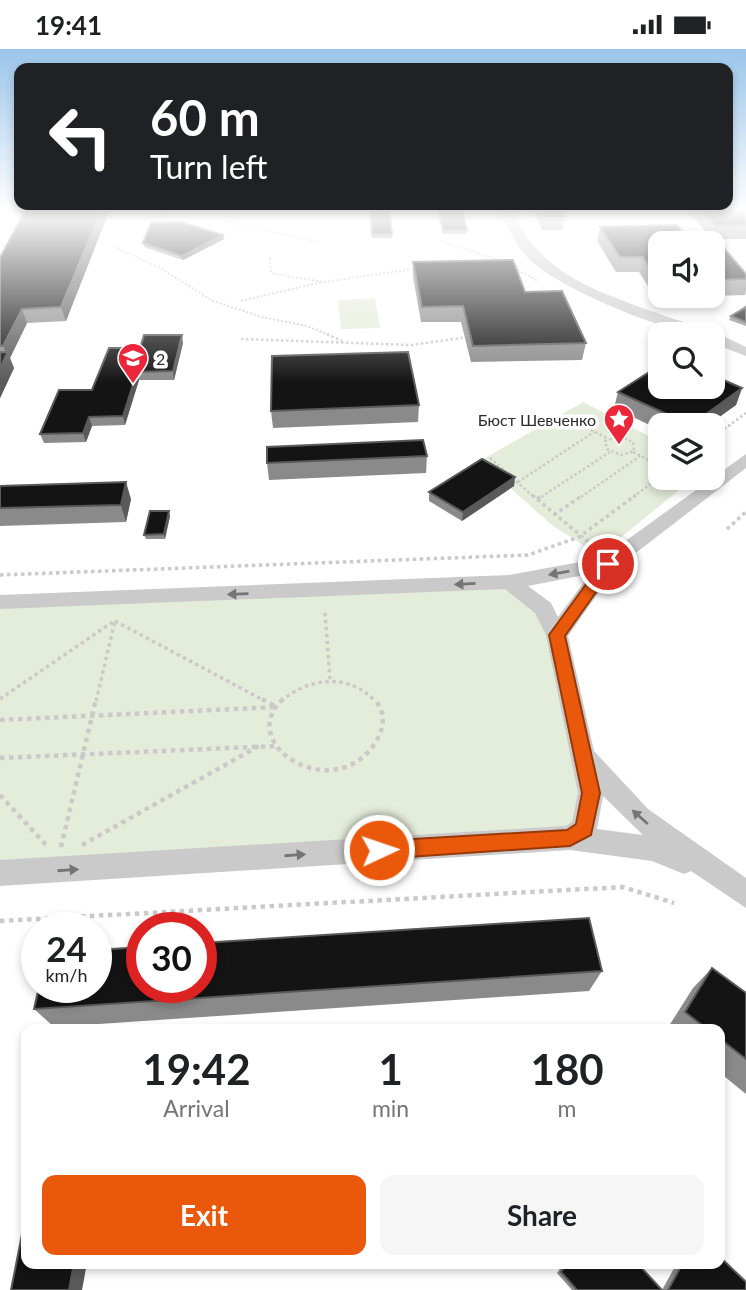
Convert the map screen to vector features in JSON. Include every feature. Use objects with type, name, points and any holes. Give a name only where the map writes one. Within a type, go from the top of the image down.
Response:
[{"type":"street","points":[[548,267],[584,288],[671,322]]},
{"type":"street","points":[[725,343],[746,352]]},
{"type":"street","points":[[0,603],[509,582],[603,556],[746,459]]},
{"type":"street","points":[[557,635],[603,556]]},
{"type":"street","points":[[509,582],[543,608],[557,635],[591,793],[589,815],[584,829],[570,838]]},
{"type":"street","points":[[585,758],[639,817],[746,895]]},
{"type":"street","points":[[0,873],[570,838],[652,849],[713,873]]},
{"type":"path","points":[[158,267],[213,301],[262,317],[315,328],[342,341]]},
{"type":"path","points":[[271,267],[271,272],[275,274],[324,282]]},
{"type":"path","points":[[241,301],[324,282],[366,278],[413,269]]},
{"type":"path","points":[[241,339],[411,345],[469,337]]},
{"type":"path","points":[[725,428],[746,413]]},
{"type":"path","points":[[564,416],[607,439],[620,436],[630,439],[636,445],[633,452]]},
{"type":"path","points":[[518,482],[594,432]]},
{"type":"path","points":[[607,439],[604,443],[610,452],[621,455],[633,452],[648,460]]},
{"type":"path","points":[[537,499],[610,452]]},
{"type":"path","points":[[554,515],[640,456]]},
{"type":"path","points":[[490,458],[603,556]]},
{"type":"path","points":[[0,575],[527,555],[579,537],[648,486]]},
{"type":"path","points":[[727,529],[746,512]]},
{"type":"path","points":[[325,613],[330,679]]},
{"type":"path","points":[[115,621],[277,707]]},
{"type":"path","points":[[0,699],[115,621]]},
{"type":"path","points":[[58,858],[115,621]]},
{"type":"path","points":[[330,679],[356,685],[376,700],[383,714],[384,729],[379,743],[368,756],[353,765],[334,771],[298,765],[276,745],[271,728],[277,707],[295,688],[330,679]]},
{"type":"path","points":[[0,720],[277,707]]},
{"type":"path","points":[[0,758],[276,745]]},
{"type":"path","points":[[70,852],[259,746]]},
{"type":"path","points":[[0,795],[50,849]]},
{"type":"path","points":[[0,921],[623,887],[674,903]]},
{"type":"green space","points":[[375,298],[380,328],[341,329],[338,300]]},
{"type":"green space","points":[[583,402],[648,436],[648,490],[679,490],[599,555],[553,526],[480,461]]},
{"type":"green space","points":[[509,582],[557,635],[584,829],[0,873],[0,602]]},
{"type":"building","points":[[0,267],[78,267],[61,307],[22,309],[3,346],[0,346]]},
{"type":"building","points":[[414,267],[516,267],[525,292],[562,291],[586,343],[473,346],[463,306],[422,307]]},
{"type":"building","points":[[725,267],[740,267],[746,274],[746,279],[725,280]]},
{"type":"building","points":[[746,307],[746,322],[731,316]]},
{"type":"building","points":[[144,335],[182,335],[173,371],[137,372],[123,416],[89,417],[83,433],[40,434],[59,390],[92,390],[109,348],[140,348]]},
{"type":"building","points":[[0,352],[8,352],[0,368]]},
{"type":"building","points":[[408,352],[419,405],[271,411],[272,356]]},
{"type":"building","points":[[648,373],[648,399],[725,399],[725,381],[742,388],[708,413],[664,413],[618,392]]},
{"type":"building","points":[[423,440],[427,456],[267,463],[267,447]]},
{"type":"building","points":[[482,459],[515,477],[463,512],[429,492]]},
{"type":"building","points":[[126,482],[121,505],[0,508],[0,486]]},
{"type":"building","points":[[150,511],[169,511],[164,534],[144,535]]},
{"type":"building","points":[[589,918],[602,971],[217,997],[217,942]]},
{"type":"building","points":[[126,948],[126,1003],[34,1009],[35,1003],[112,1003],[112,949]]},
{"type":"building","points":[[712,968],[746,993],[746,1059],[725,1043],[725,1024],[701,1024],[685,1012]]},
{"type":"building","points":[[21,1239],[21,1269],[73,1269],[69,1290],[11,1290]]},
{"type":"building","points":[[725,1262],[746,1282],[746,1290],[668,1290],[680,1269],[725,1269]]},
{"type":"building","points":[[563,1269],[643,1269],[662,1290],[577,1290],[561,1272]]},
{"type":"place","name":"2","points":[[133,385]]},
{"type":"place","name":"Бюст Шевченко","points":[[619,446]]},
{"type":"route","points":[[379,850],[570,838],[584,829],[589,815],[591,793],[557,635],[608,564]]}]
